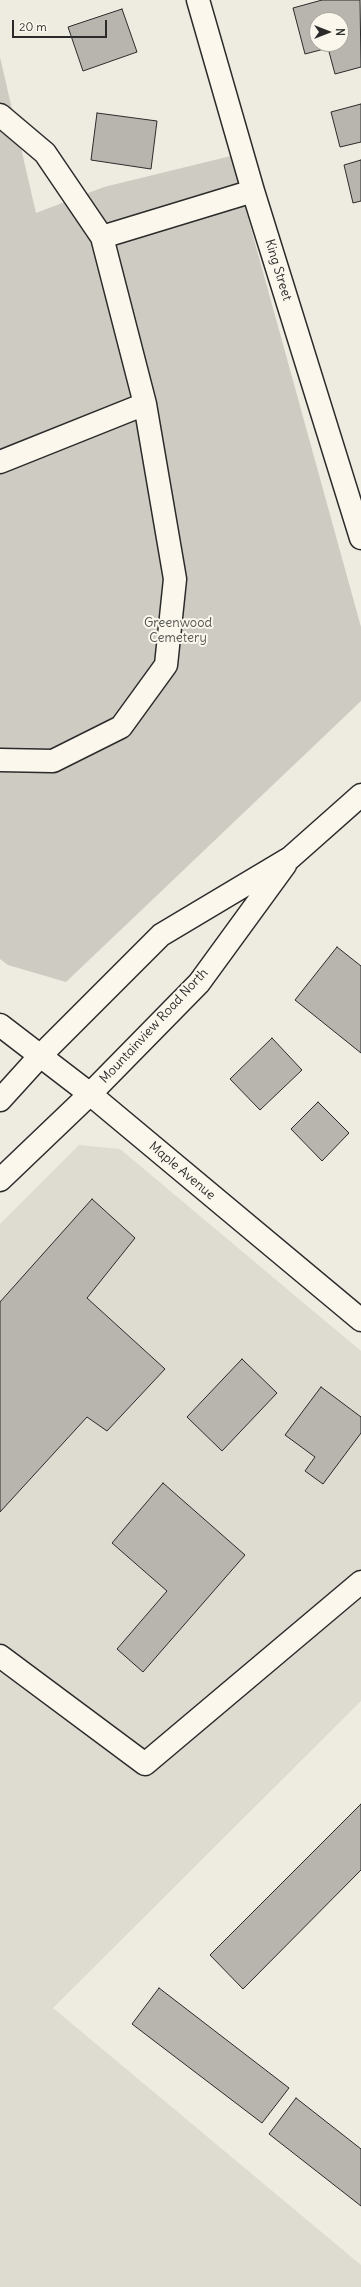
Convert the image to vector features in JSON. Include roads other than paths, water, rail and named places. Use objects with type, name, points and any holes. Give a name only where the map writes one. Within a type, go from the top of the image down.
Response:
[{"type":"main road","name":"King Street","points":[[198,0],[253,191],[361,538]]},
{"type":"main road","points":[[0,115],[45,154],[102,237],[145,404],[175,579],[166,665],[121,727],[53,762],[0,760]]},
{"type":"main road","points":[[102,237],[253,191]]},
{"type":"main road","points":[[0,462],[145,404]]},
{"type":"main road","name":"Mountainview Road North","points":[[0,1100],[40,1056],[161,934],[290,858],[361,795]]},
{"type":"main road","name":"Mountainview Road North","points":[[0,1180],[90,1094],[199,982],[290,858]]},
{"type":"main road","name":"Maple Avenue","points":[[0,1025],[90,1094],[361,1320]]},
{"type":"main road","points":[[0,1656],[145,1764],[361,1582]]},
{"type":"park label","name":"Greenwood Cemetery","points":[[178,630]]}]
